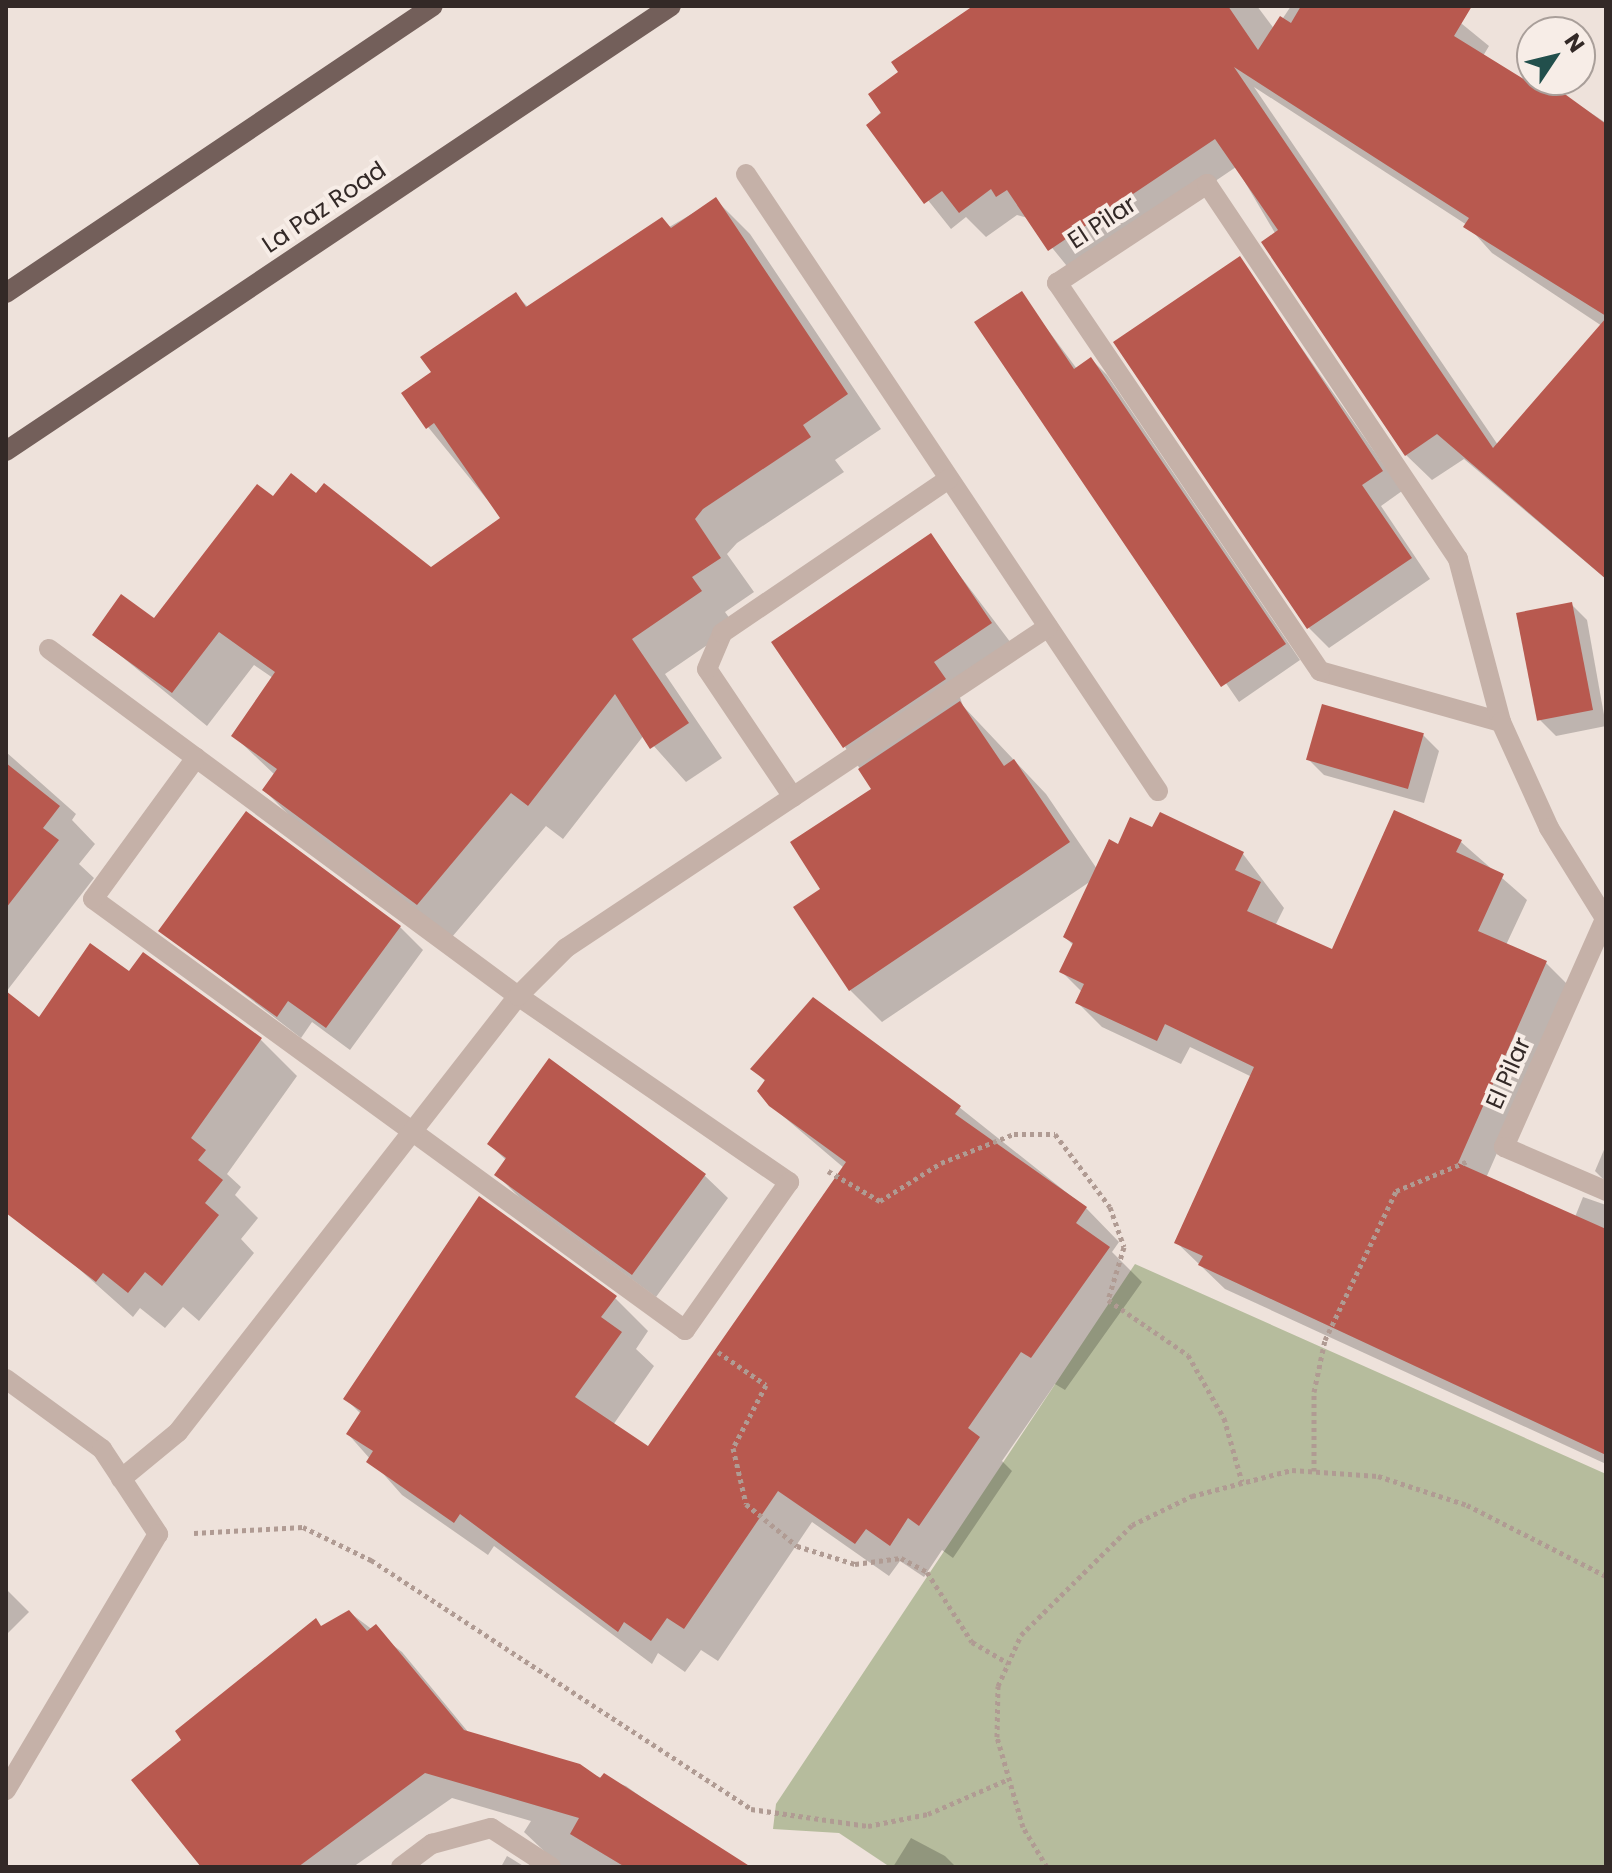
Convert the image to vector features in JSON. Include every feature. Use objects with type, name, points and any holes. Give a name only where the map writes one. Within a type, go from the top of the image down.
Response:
[{"type":"main road","points":[[6,293],[433,6]]},
{"type":"main road","name":"La Paz Road","points":[[6,451],[671,6]]},
{"type":"street","points":[[746,174],[1158,791]]},
{"type":"street","name":"El Pilar","points":[[1501,722],[1320,671],[1057,283],[1207,184],[1458,559],[1501,722],[1549,828],[1606,920],[1504,1147],[1606,1191]]},
{"type":"street","points":[[793,797],[707,669],[722,633],[949,479]]},
{"type":"street","points":[[121,1479],[178,1432],[518,996],[566,948],[1048,627]]},
{"type":"street","points":[[49,649],[518,996],[789,1182],[685,1330],[409,1136],[93,899],[196,758]]},
{"type":"street","points":[[6,1379],[102,1449],[158,1534],[6,1790]]},
{"type":"street","points":[[401,1867],[432,1844],[491,1828],[551,1867]]},
{"type":"path","points":[[789,1182],[834,1170],[880,1201],[941,1163],[1014,1134],[1055,1134],[1110,1207],[1124,1247],[1108,1300],[1188,1355],[1224,1418],[1242,1482]]},
{"type":"path","points":[[1314,1471],[1314,1392],[1325,1340],[1396,1191],[1504,1147]]},
{"type":"path","points":[[685,1330],[766,1385],[733,1448],[746,1504],[797,1546],[855,1564],[901,1558],[927,1572],[972,1642],[1008,1663]]},
{"type":"path","points":[[1047,1867],[1023,1827],[997,1737],[998,1686],[1021,1635],[1068,1582],[1132,1525],[1242,1482],[1314,1471],[1378,1476],[1467,1505],[1606,1576]]},
{"type":"path","points":[[158,1534],[303,1527],[371,1560],[751,1809],[868,1826],[928,1814],[1009,1779]]},
{"type":"green space","points":[[1135,1264],[1606,1474],[1606,1867],[890,1867],[839,1833],[773,1829],[776,1804]]},
{"type":"building","points":[[973,6],[1228,6],[1258,50],[1280,16],[1291,23],[1301,6],[1472,6],[1454,36],[1516,74],[1516,96],[1568,96],[1606,124],[1606,316],[1463,227],[1469,218],[1234,67],[1493,448],[1606,318],[1606,579],[1437,434],[1405,456],[1261,242],[1278,230],[1215,139],[1048,251],[1007,190],[996,197],[991,189],[959,213],[942,191],[924,204],[866,125],[881,113],[868,94],[898,72],[891,62]]},
{"type":"building","points":[[716,197],[848,394],[803,425],[811,437],[703,509],[695,519],[721,558],[692,577],[702,591],[632,639],[689,723],[650,749],[615,694],[528,806],[511,793],[417,905],[262,790],[277,769],[231,736],[275,672],[219,632],[172,693],[92,635],[121,594],[154,618],[257,484],[273,496],[291,473],[316,493],[324,483],[431,567],[500,518],[434,423],[426,429],[401,393],[431,372],[420,357],[516,292],[526,307],[662,217],[671,228]]},
{"type":"building","points":[[1240,256],[1383,471],[1362,485],[1412,558],[1307,629],[1113,342]]},
{"type":"building","points":[[1022,291],[1074,369],[1091,357],[1286,644],[1221,687],[974,322]]},
{"type":"building","points":[[931,533],[992,623],[934,662],[946,679],[843,748],[771,642]]},
{"type":"building","points":[[1572,602],[1593,710],[1537,721],[1516,613]]},
{"type":"building","points":[[960,701],[1004,766],[1014,759],[1070,842],[849,991],[793,907],[820,889],[790,842],[871,789],[858,769]]},
{"type":"building","points":[[1322,704],[1424,733],[1408,789],[1306,760]]},
{"type":"building","points":[[6,763],[60,806],[43,828],[59,840],[6,908]]},
{"type":"building","points":[[1394,810],[1462,840],[1456,852],[1504,874],[1478,931],[1547,961],[1458,1163],[1606,1229],[1606,1455],[1198,1265],[1203,1256],[1174,1243],[1254,1067],[1165,1024],[1157,1041],[1075,1003],[1084,984],[1059,972],[1073,943],[1063,937],[1109,839],[1118,844],[1130,817],[1152,827],[1160,812],[1244,852],[1235,870],[1261,882],[1247,911],[1332,949]]},
{"type":"building","points":[[246,811],[401,926],[326,1028],[288,1001],[277,1017],[158,931]]},
{"type":"building","points":[[90,943],[129,971],[143,952],[262,1038],[191,1138],[206,1150],[198,1160],[223,1180],[205,1203],[219,1215],[162,1286],[145,1272],[128,1293],[103,1273],[96,1282],[6,1213],[6,991],[39,1017]]},
{"type":"building","points":[[813,997],[961,1106],[955,1114],[1087,1207],[1076,1223],[1110,1247],[1031,1358],[1021,1352],[968,1428],[980,1437],[919,1526],[908,1518],[890,1546],[866,1529],[855,1544],[778,1491],[684,1629],[667,1618],[651,1641],[624,1622],[618,1632],[460,1514],[454,1523],[366,1462],[373,1451],[346,1434],[361,1411],[343,1399],[479,1196],[617,1296],[601,1317],[622,1332],[575,1397],[648,1446],[846,1162],[769,1106],[757,1091],[765,1080],[750,1069]]},
{"type":"building","points":[[549,1058],[706,1174],[632,1275],[494,1175],[506,1158],[487,1144]]},
{"type":"building","points":[[349,1610],[367,1631],[376,1624],[464,1730],[580,1764],[600,1778],[604,1773],[751,1867],[625,1867],[570,1834],[579,1818],[425,1773],[298,1867],[201,1867],[131,1780],[181,1740],[175,1731],[316,1618],[321,1626]]}]
